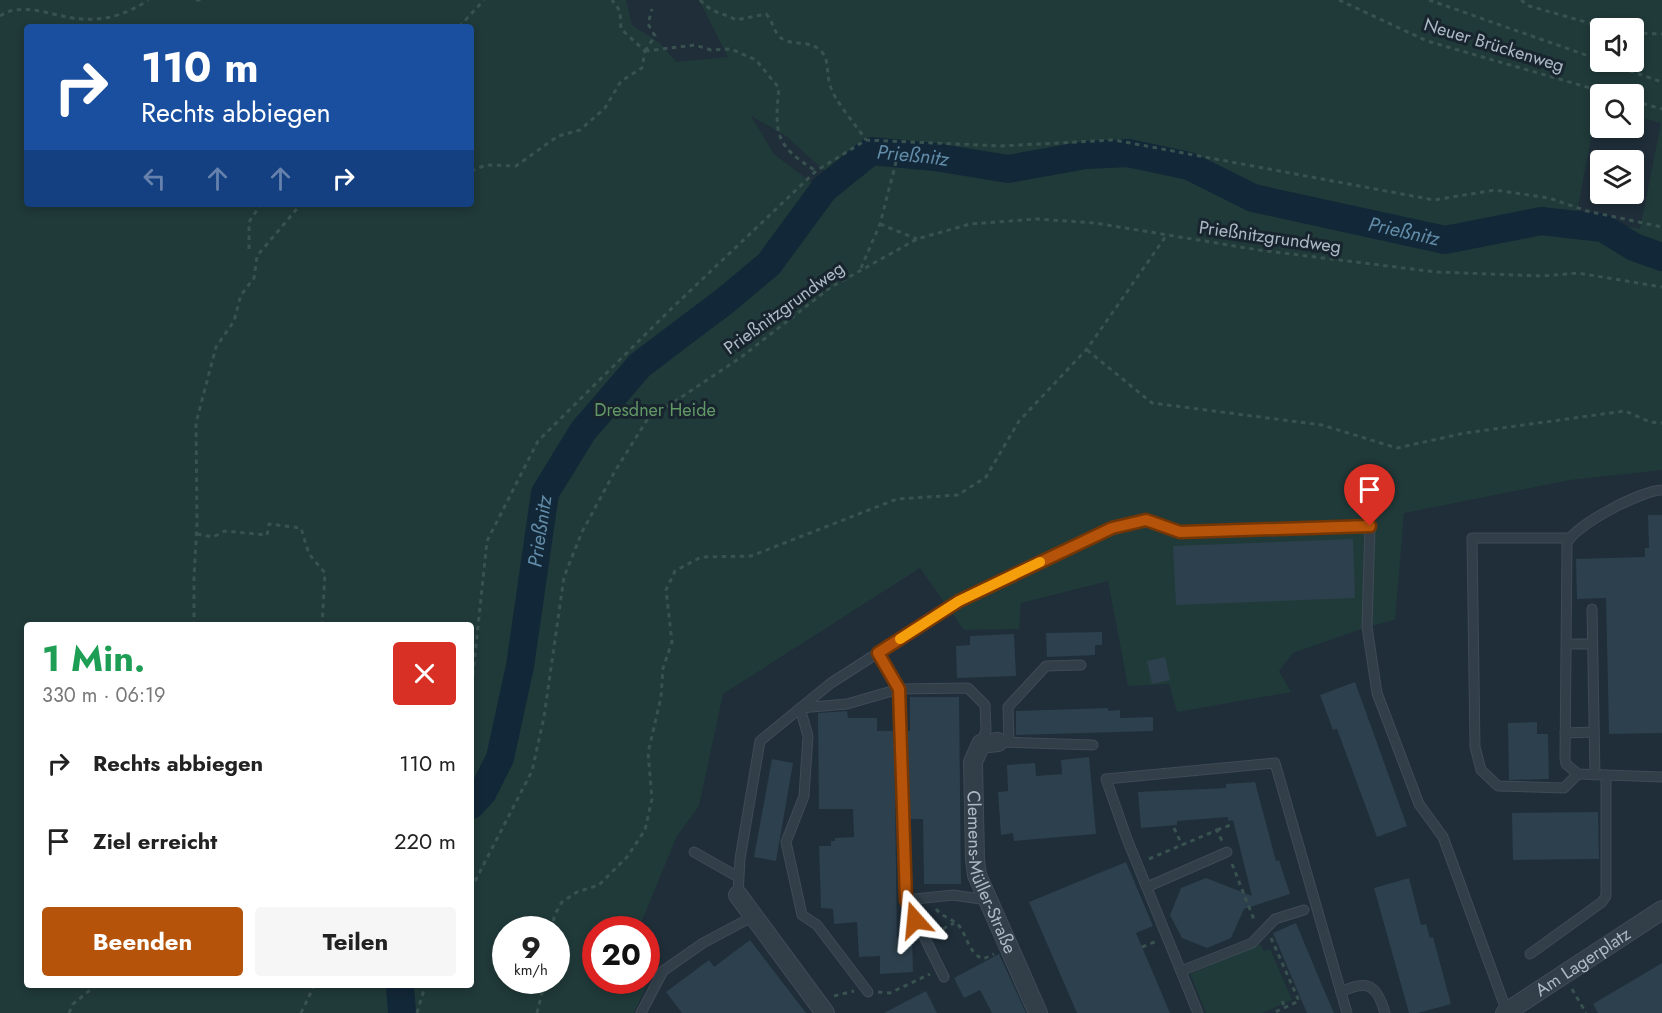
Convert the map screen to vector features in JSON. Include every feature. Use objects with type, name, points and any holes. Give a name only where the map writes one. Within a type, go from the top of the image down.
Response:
[{"type":"street","name":"Clemens-Müller-Straße","points":[[996,743],[973,762],[977,875],[1038,1013]]},
{"type":"street","points":[[738,886],[752,917],[825,1013]]},
{"type":"street","name":"Am Lagerplatz","points":[[1506,1012],[1565,976],[1662,910]]},
{"type":"lane","points":[[1662,490],[1649,492],[1582,526],[1569,538],[1567,543],[1565,733],[1566,764],[1578,774],[1662,777]]},
{"type":"lane","points":[[694,852],[738,886],[760,741],[831,682],[959,601],[1112,528],[1146,520],[1180,532],[1370,526],[1367,627],[1377,693],[1419,804],[1443,837],[1506,1012]]},
{"type":"lane","points":[[1569,538],[1472,538],[1475,747],[1481,770],[1498,786],[1564,788],[1578,774]]},
{"type":"lane","points":[[1592,609],[1595,775]]},
{"type":"lane","points":[[1567,644],[1593,644]]},
{"type":"lane","points":[[878,653],[899,689],[906,900],[944,977]]},
{"type":"lane","points":[[996,743],[1008,707],[1046,666],[1081,665]]},
{"type":"lane","points":[[800,708],[847,704],[899,689],[968,688],[985,705],[986,730],[996,743]]},
{"type":"lane","points":[[800,708],[808,736],[804,796],[786,842],[793,880],[802,915],[817,925],[868,992]]},
{"type":"lane","points":[[1565,733],[1594,732]]},
{"type":"lane","points":[[996,743],[1093,745]]},
{"type":"lane","points":[[1198,1013],[1106,779],[1275,763],[1347,1013]]},
{"type":"lane","points":[[1530,954],[1602,902],[1606,896],[1606,776]]},
{"type":"lane","points":[[1147,887],[1227,852]]},
{"type":"lane","points":[[906,900],[953,895],[988,900]]},
{"type":"lane","points":[[1181,971],[1252,943],[1275,919],[1304,910]]},
{"type":"lane","points":[[641,1013],[663,971],[703,943],[752,917]]},
{"type":"lane","points":[[1341,992],[1355,985],[1370,986],[1380,993],[1385,1013]]},
{"type":"path","points":[[0,16],[26,10],[84,20],[113,18],[148,0]]},
{"type":"path","points":[[196,0],[204,0]]},
{"type":"path","points":[[462,24],[484,0]]},
{"type":"path","points":[[613,0],[620,11],[621,29],[645,51],[695,45],[711,50],[731,49],[756,60],[780,88],[776,114],[780,143],[796,158],[816,171]]},
{"type":"path","points":[[700,0],[712,12],[725,14],[736,20],[766,14],[772,20],[775,32],[784,40],[807,44],[820,51],[827,62],[830,87],[866,140]]},
{"type":"path","name":"Neuer Brückenweg","points":[[1339,0],[1427,41],[1590,88]]},
{"type":"path","points":[[1430,0],[1590,57]]},
{"type":"path","points":[[1521,0],[1529,6],[1590,23]]},
{"type":"path","points":[[474,170],[486,165],[516,166],[558,136],[580,130],[605,108],[621,81],[642,68],[645,51],[655,36],[648,24],[652,9]]},
{"type":"path","points":[[1644,33],[1662,34]]},
{"type":"path","points":[[1633,72],[1662,82]]},
{"type":"path","points":[[1644,104],[1662,109]]},
{"type":"path","points":[[474,664],[487,541],[538,441],[671,309],[816,171],[866,140],[1001,146],[1114,140],[1434,200],[1495,190],[1550,198],[1587,211],[1662,227]]},
{"type":"path","points":[[861,268],[880,224],[896,162]]},
{"type":"path","points":[[249,249],[249,222],[259,207]]},
{"type":"path","points":[[194,622],[197,534],[196,423],[216,348],[234,321],[242,295],[254,278],[255,264],[260,252],[298,207]]},
{"type":"path","name":"Prießnitzgrundweg","points":[[474,883],[532,771],[544,717],[564,577],[582,532],[615,471],[647,420],[740,358],[831,287],[916,239],[970,224],[1037,219],[1095,223],[1166,236],[1436,272],[1522,276],[1578,273],[1662,287]]},
{"type":"path","points":[[880,224],[916,239]]},
{"type":"path","points":[[554,916],[562,902],[577,892],[599,885],[627,857],[645,830],[652,799],[648,753],[661,697],[663,668],[672,642],[666,590],[675,571],[700,557],[751,556],[897,499],[958,495],[986,477],[1019,421],[1087,349],[1166,236]]},
{"type":"path","points":[[1087,349],[1152,403],[1322,425],[1397,448],[1465,433],[1626,411],[1650,422],[1662,423]]},
{"type":"path","points":[[197,534],[213,537],[225,531],[267,535],[269,525],[301,528],[309,554],[325,573],[322,622]]},
{"type":"path","points":[[1138,864],[1233,825]]},
{"type":"path","points":[[1174,828],[1182,845]]},
{"type":"path","points":[[1217,830],[1258,928],[1267,927],[1299,1001],[1273,1013]]},
{"type":"path","points":[[930,898],[940,914],[959,926],[975,956],[983,959],[1009,946]]},
{"type":"path","points":[[924,939],[954,922]]},
{"type":"path","points":[[1565,976],[1586,1013]]},
{"type":"path","points":[[69,1013],[73,1004],[93,988]]},
{"type":"path","points":[[301,1013],[313,988]]},
{"type":"path","points":[[417,1013],[424,988]]},
{"type":"path","points":[[537,1013],[542,994]]},
{"type":"path","points":[[1282,1001],[1285,1008]]},
{"type":"green space","name":"Dresdner Heide","points":[[0,0],[626,0],[632,25],[660,43],[676,62],[728,57],[699,0],[1662,0],[1662,470],[1570,480],[1404,513],[1395,620],[1367,627],[1293,653],[1279,671],[1291,692],[1177,712],[1169,684],[1128,686],[1108,581],[1021,603],[1019,629],[964,630],[920,568],[723,694],[699,806],[677,836],[644,916],[582,916],[582,994],[643,994],[634,1013],[0,1013]],"holes":[[[751,116],[786,136],[827,173],[812,183],[774,154]]]},
{"type":"green space","points":[[1260,944],[1264,951],[1270,949],[1292,1000],[1262,1013],[1206,1013],[1190,974]]},
{"type":"building","points":[[1648,515],[1662,515],[1662,733],[1609,734],[1606,598],[1577,599],[1576,559],[1645,557],[1645,548],[1649,548]]},
{"type":"building","points":[[1353,539],[1355,598],[1176,605],[1173,546]]},
{"type":"building","points":[[1102,632],[1102,645],[1095,645],[1095,655],[1047,657],[1046,633]]},
{"type":"building","points":[[1014,634],[1016,676],[957,678],[956,646],[970,645],[970,636]]},
{"type":"building","points":[[1165,657],[1170,680],[1152,684],[1147,661]]},
{"type":"building","points":[[1355,682],[1407,826],[1377,837],[1337,729],[1333,730],[1320,695]]},
{"type":"building","points":[[910,697],[959,697],[961,884],[924,884],[923,819],[910,819],[907,731],[910,731]]},
{"type":"building","points":[[1108,708],[1108,711],[1120,710],[1120,718],[1153,717],[1153,731],[1016,735],[1016,711]]},
{"type":"building","points":[[847,711],[848,718],[877,718],[877,731],[894,731],[897,938],[912,937],[913,972],[880,974],[880,956],[859,957],[857,922],[834,924],[833,909],[821,908],[819,846],[831,846],[831,841],[835,841],[835,838],[854,837],[853,809],[819,809],[818,713]]},
{"type":"building","points":[[1537,722],[1537,734],[1548,734],[1549,779],[1509,780],[1508,723]]},
{"type":"building","points":[[1089,757],[1096,834],[1014,841],[1013,833],[1001,835],[998,792],[1008,791],[1007,765],[1035,763],[1036,776],[1062,774],[1061,760]]},
{"type":"building","points":[[772,759],[793,763],[776,861],[754,857]]},
{"type":"building","points":[[1255,782],[1276,861],[1279,860],[1290,894],[1244,909],[1231,938],[1207,948],[1182,938],[1170,915],[1181,888],[1206,878],[1252,896],[1233,820],[1228,821],[1228,817],[1177,821],[1177,825],[1141,828],[1138,792],[1226,788],[1226,784]]},
{"type":"building","points":[[1598,812],[1599,859],[1513,860],[1512,813]]},
{"type":"building","points":[[1126,862],[1153,926],[1136,933],[1170,1013],[1077,1013],[1029,902]]},
{"type":"building","points":[[1409,878],[1421,925],[1426,924],[1430,938],[1433,937],[1451,1004],[1418,1013],[1409,1013],[1374,888]]},
{"type":"building","points":[[1296,923],[1334,1013],[1307,1013],[1273,933]]},
{"type":"building","points":[[750,940],[806,1013],[682,1013],[666,992],[709,960],[714,967]]},
{"type":"building","points":[[999,954],[1026,1013],[992,1013],[980,990],[964,998],[954,978]]},
{"type":"building","points":[[1662,963],[1662,1013],[1598,1013],[1593,1004]]},
{"type":"building","points":[[926,991],[937,1013],[884,1013]]},
{"type":"waterway","name":"Prießnitz","points":[[474,802],[483,792],[500,758],[520,666],[545,493],[583,431],[640,365],[726,300],[769,264],[824,189],[871,151],[935,157],[1008,169],[1086,155],[1128,153],[1189,166],[1253,198],[1445,240],[1541,221],[1603,228],[1634,247],[1662,257]]},
{"type":"waterway","name":"Prießnitz","points":[[400,988],[402,1013]]},
{"type":"slow traffic","points":[[900,639],[959,601],[1040,562]]},
{"type":"route","points":[[915,920],[906,900],[899,689],[878,653],[959,601],[1112,528],[1146,520],[1180,532],[1370,526]]}]
